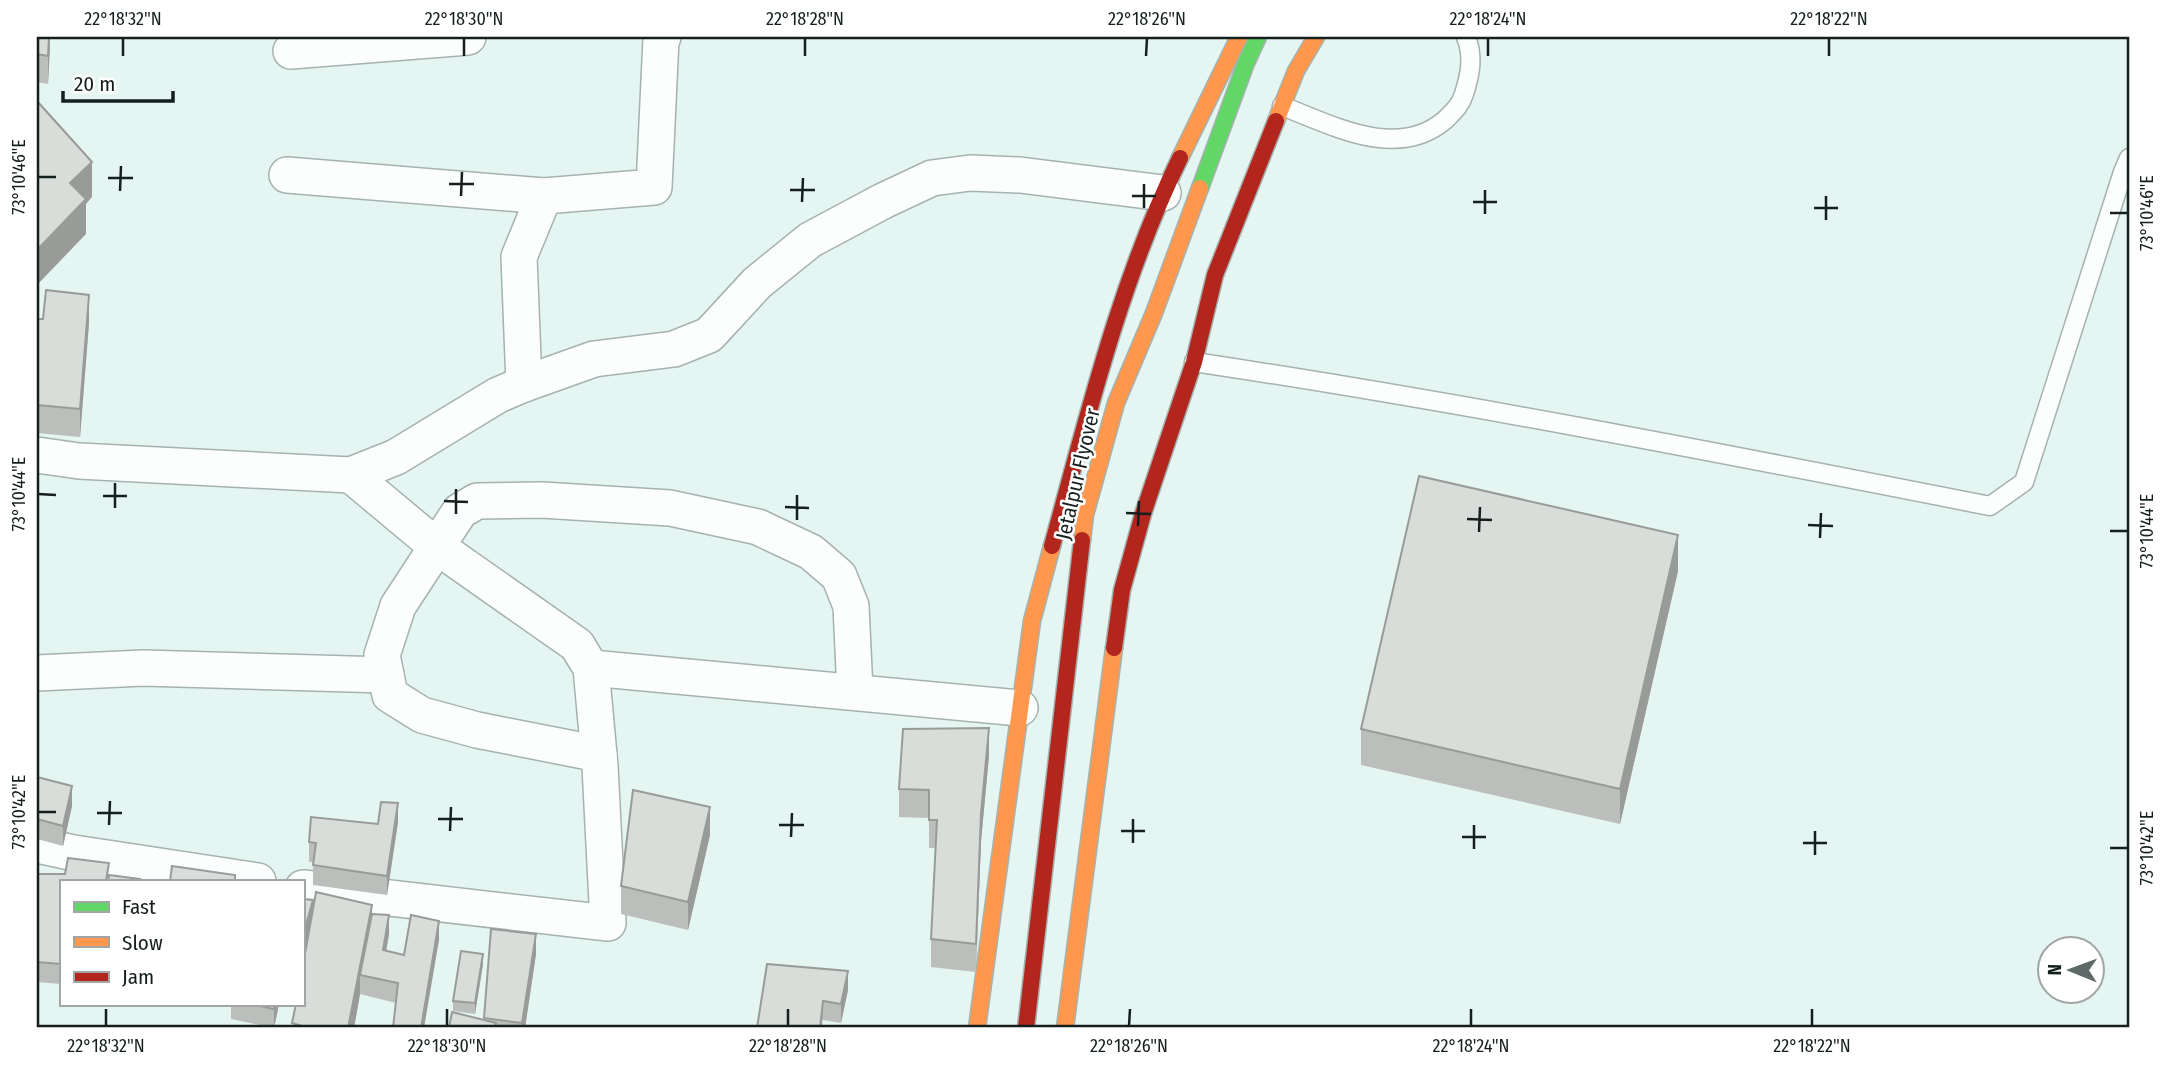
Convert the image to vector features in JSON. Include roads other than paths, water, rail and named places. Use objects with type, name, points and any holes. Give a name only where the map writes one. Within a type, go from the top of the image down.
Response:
[{"type":"street","points":[[291,51],[468,37]]},
{"type":"street","points":[[287,175],[544,196],[654,187],[663,37]]},
{"type":"street","points":[[977,1028],[1032,621],[1103,358],[1163,193],[1239,37]]},
{"type":"street","name":"Jetalpur Flyover","points":[[1026,1028],[1085,515],[1116,403],[1154,313],[1258,37]]},
{"type":"street","points":[[1065,1028],[1122,590],[1143,514],[1194,362],[1215,275],[1296,71],[1316,37]]},
{"type":"street","points":[[37,455],[79,461],[351,475],[396,457],[498,396],[524,384],[594,359],[674,349],[709,335],[757,283],[810,240],[932,178],[970,173],[1020,175],[1163,193]]},
{"type":"street","points":[[524,384],[519,257],[544,196]]},
{"type":"street","points":[[304,888],[608,923],[599,754],[591,668],[577,645],[436,546],[351,475]]},
{"type":"street","points":[[599,754],[477,730],[422,715],[390,695],[382,655],[398,606],[460,511],[477,501],[542,500],[670,508],[758,527],[811,552],[839,576],[851,606],[855,692]]},
{"type":"street","points":[[42,668],[386,675]]},
{"type":"street","points":[[591,668],[1020,708]]},
{"type":"street","points":[[37,845],[251,880]]},
{"type":"lane","points":[[1282,106],[1350,132],[1378,138],[1409,139],[1434,128],[1460,106],[1471,73],[1470,46],[1466,37]]},
{"type":"lane","points":[[1194,362],[1353,386],[1597,429],[1990,506],[2024,482],[2129,158]]}]
